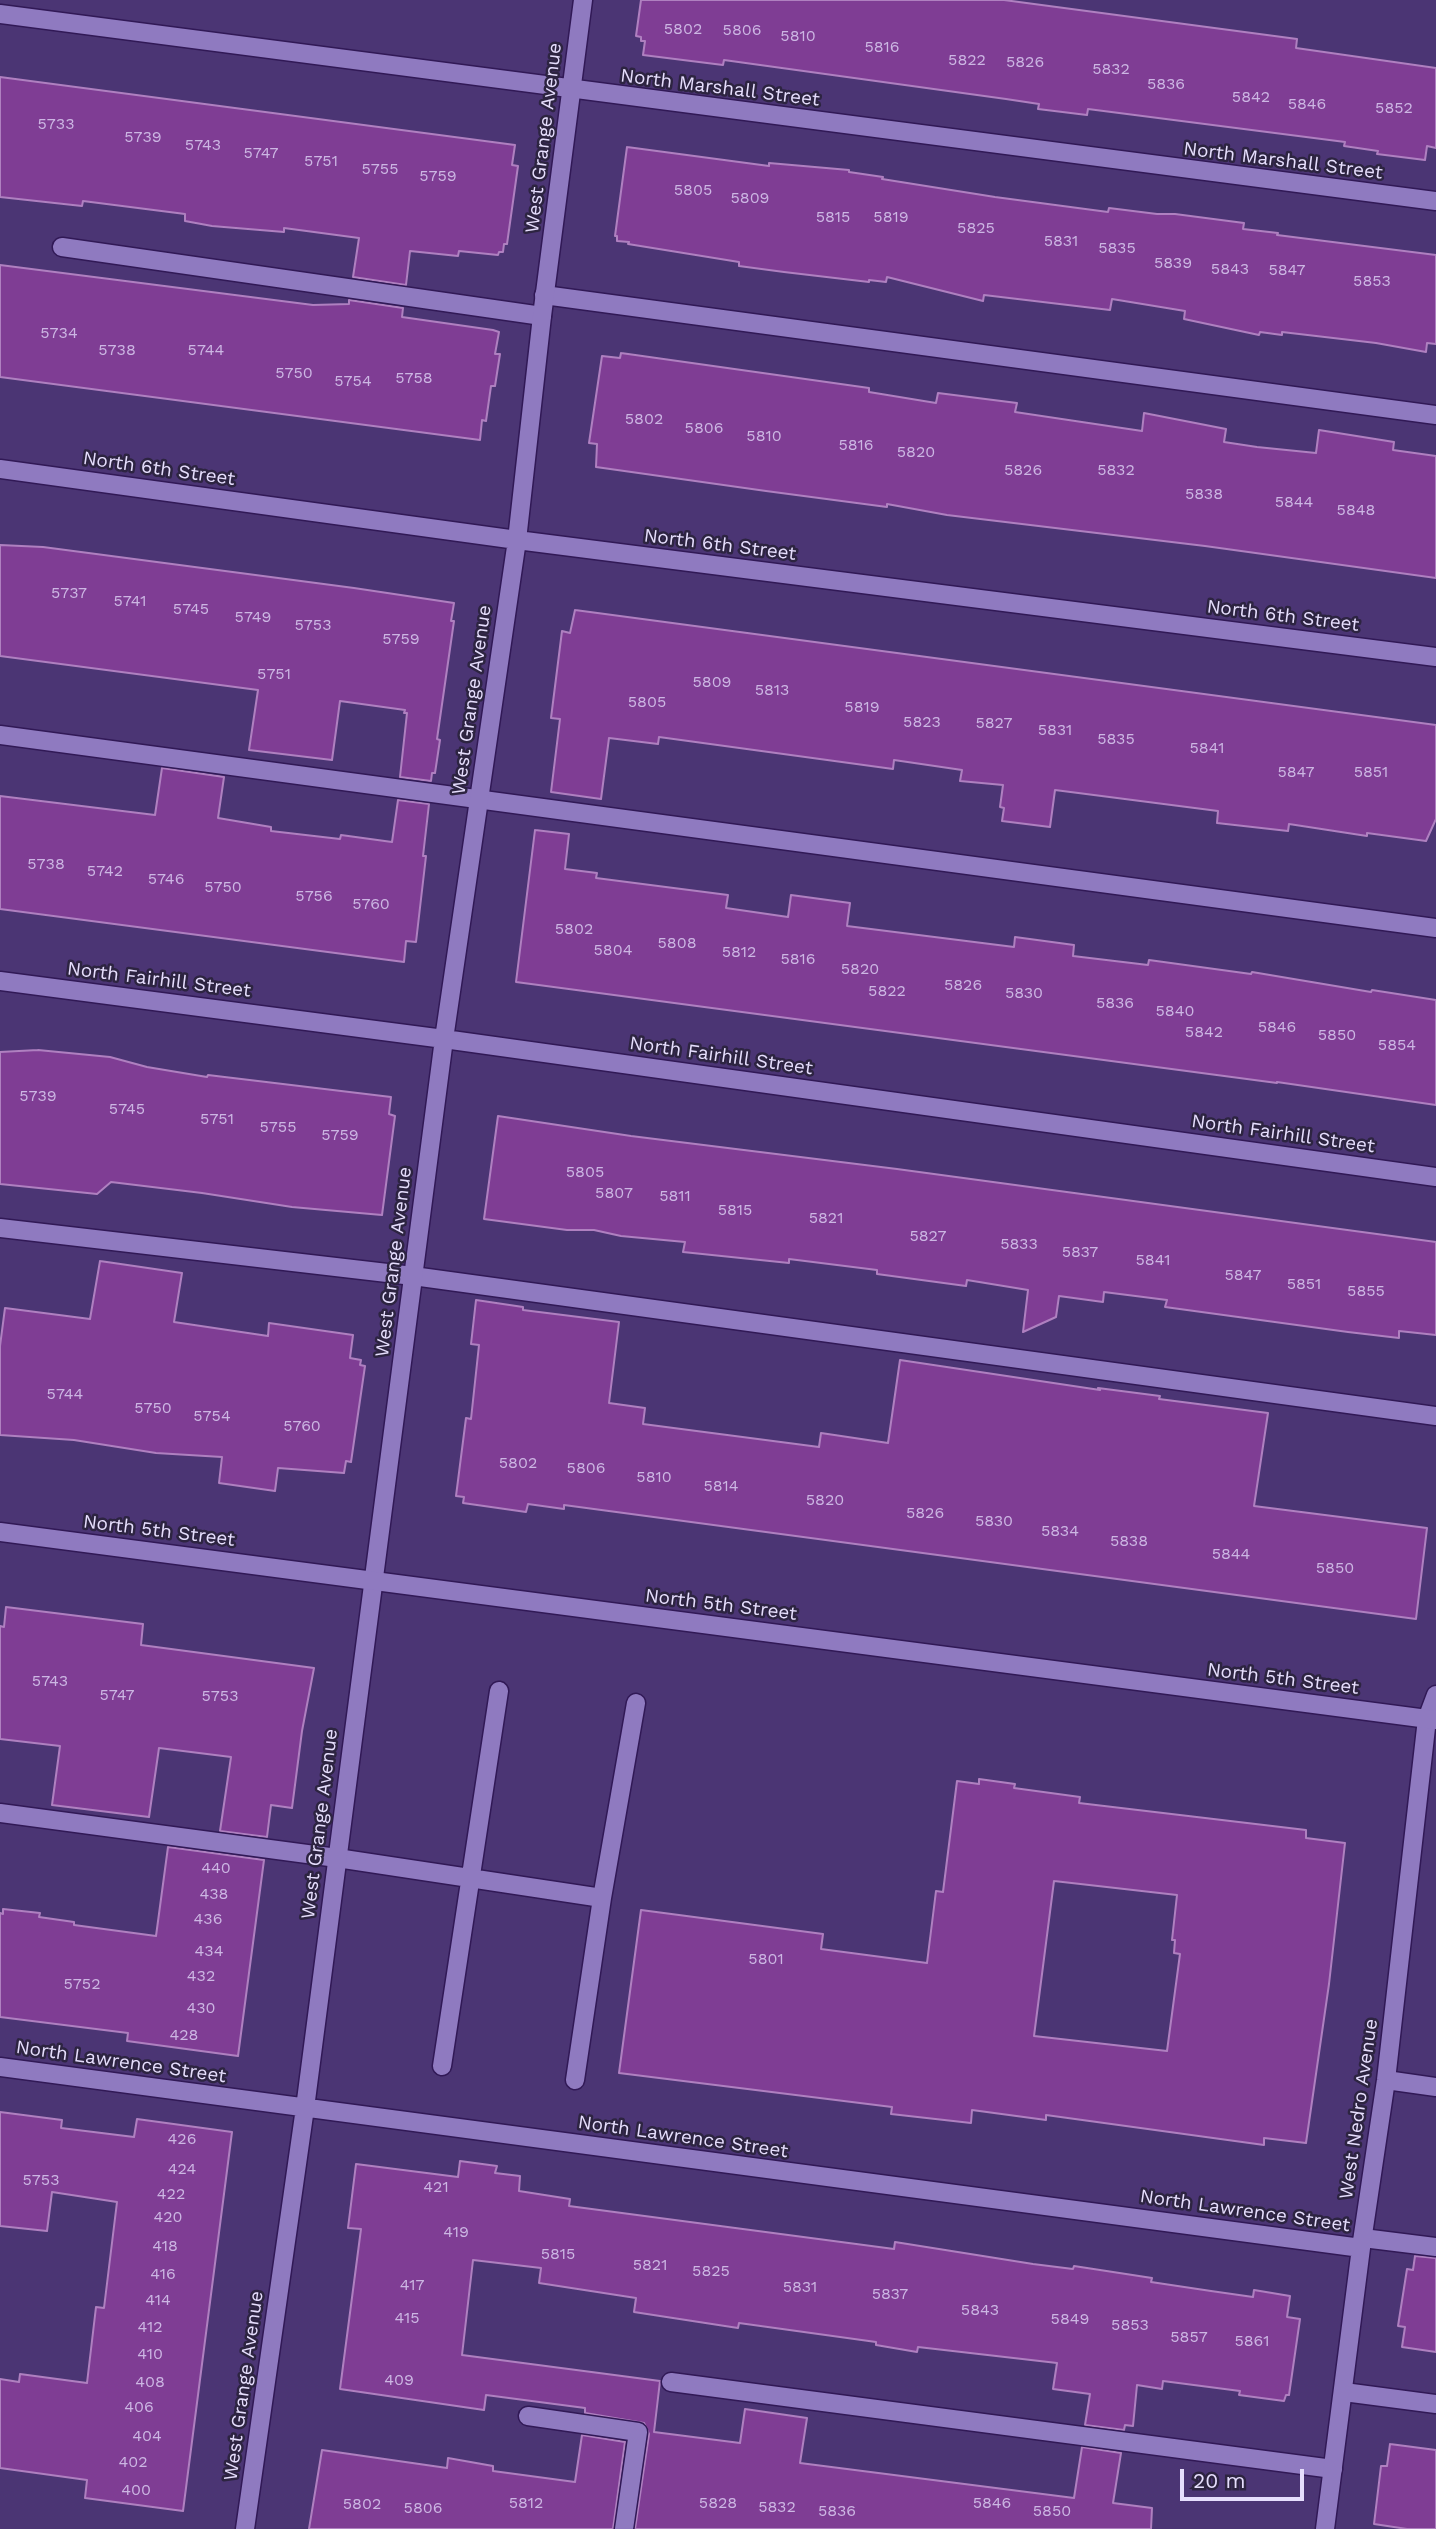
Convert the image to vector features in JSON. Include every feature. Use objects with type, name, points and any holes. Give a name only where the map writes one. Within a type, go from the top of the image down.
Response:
[{"type":"street","name":"West Grange Avenue","points":[[245,2529],[305,2108],[444,1039],[517,540],[544,295],[583,0]]},
{"type":"street","name":"North Marshall Street","points":[[0,14],[1436,201]]},
{"type":"street","points":[[62,247],[542,316]]},
{"type":"street","points":[[544,295],[1436,415]]},
{"type":"street","name":"North 6th Street","points":[[0,469],[517,540],[1436,657]]},
{"type":"street","points":[[0,735],[1436,928]]},
{"type":"street","name":"North Fairhill Street","points":[[0,981],[444,1039],[1436,1177]]},
{"type":"street","points":[[0,1228],[413,1276],[1436,1416]]},
{"type":"street","name":"North 5th Street","points":[[0,1532],[1431,1720]]},
{"type":"street","points":[[442,2066],[499,1691]]},
{"type":"street","name":"West Nedro Avenue","points":[[1325,2529],[1436,1695]]},
{"type":"street","points":[[575,2080],[602,1898],[636,1703]]},
{"type":"street","points":[[0,1813],[337,1858],[602,1898]]},
{"type":"street","name":"North Lawrence Street","points":[[0,2067],[1362,2243],[1436,2247]]},
{"type":"street","points":[[1386,2080],[1436,2087]]},
{"type":"street","points":[[671,2382],[1333,2469]]},
{"type":"street","points":[[1344,2392],[1436,2404]]},
{"type":"street","points":[[528,2416],[638,2432],[624,2529]]},
{"type":"building","points":[[641,0],[1004,0],[1297,39],[1296,48],[1436,68],[1436,148],[1427,146],[1425,160],[1377,154],[1378,151],[1344,146],[1345,142],[1088,109],[1087,115],[1038,109],[1039,104],[724,60],[723,65],[643,55],[645,41],[636,36]]},
{"type":"building","points":[[0,77],[515,145],[512,165],[518,166],[507,244],[504,244],[503,252],[498,255],[459,251],[458,256],[410,251],[406,285],[353,277],[359,238],[284,228],[284,232],[212,226],[185,221],[185,214],[83,201],[82,206],[0,197]]},
{"type":"building","points":[[627,147],[769,166],[769,163],[849,170],[883,177],[882,179],[995,197],[1108,212],[1109,208],[1244,223],[1243,229],[1278,233],[1277,235],[1436,255],[1436,344],[1427,343],[1426,352],[1282,332],[1282,335],[1260,332],[1259,335],[1184,319],[1185,311],[1112,299],[1110,310],[984,295],[983,301],[887,277],[886,282],[869,282],[784,272],[628,244],[629,242],[617,241],[615,236]]},
{"type":"building","points":[[0,265],[313,305],[349,304],[349,300],[403,308],[402,317],[499,332],[495,354],[500,354],[495,386],[491,386],[480,440],[0,377]]},
{"type":"building","points":[[621,353],[869,388],[869,392],[936,403],[938,393],[1017,403],[1015,412],[1142,431],[1144,413],[1226,429],[1224,442],[1257,447],[1316,453],[1319,430],[1394,442],[1393,450],[1436,456],[1436,578],[596,467],[597,444],[589,443],[602,356],[620,358]]},
{"type":"building","points":[[0,545],[43,547],[454,603],[451,621],[454,621],[437,739],[440,740],[435,773],[432,773],[431,781],[400,777],[407,713],[404,713],[405,710],[340,701],[332,760],[249,750],[258,690],[0,656]]},
{"type":"building","points":[[575,610],[1436,725],[1436,819],[1426,841],[1367,833],[1367,836],[1289,824],[1288,831],[1217,823],[1218,811],[1055,790],[1050,827],[1002,821],[1004,808],[1000,807],[1003,785],[960,781],[962,770],[894,760],[893,769],[659,737],[658,744],[609,738],[601,799],[551,792],[560,719],[551,718],[562,631],[570,633]]},
{"type":"building","points":[[162,768],[224,777],[218,818],[271,827],[271,831],[340,839],[341,835],[392,842],[398,800],[429,804],[416,942],[406,941],[404,962],[0,909],[0,796],[155,815]]},
{"type":"building","points":[[535,830],[569,834],[565,869],[597,873],[596,878],[728,895],[726,908],[788,917],[791,895],[850,903],[847,926],[1014,947],[1015,937],[1074,945],[1073,956],[1148,965],[1149,960],[1251,974],[1252,972],[1436,1000],[1436,1105],[516,982]]},
{"type":"building","points":[[38,1050],[110,1057],[147,1067],[207,1077],[391,1097],[389,1114],[395,1116],[382,1215],[292,1207],[111,1182],[97,1194],[0,1184],[0,1052]]},
{"type":"building","points":[[498,1116],[631,1136],[1436,1242],[1436,1335],[1399,1331],[1399,1338],[1348,1332],[1165,1307],[1167,1300],[1104,1292],[1103,1302],[1059,1296],[1056,1317],[1023,1332],[1028,1290],[967,1280],[966,1286],[877,1274],[877,1270],[789,1259],[789,1263],[683,1252],[685,1242],[484,1219]]},
{"type":"building","points":[[100,1261],[182,1273],[174,1322],[268,1336],[269,1323],[353,1335],[350,1358],[361,1360],[360,1365],[365,1366],[351,1462],[346,1461],[344,1473],[278,1468],[275,1491],[219,1483],[222,1457],[156,1453],[74,1440],[0,1435],[0,1346],[5,1308],[90,1319]]},
{"type":"building","points":[[476,1300],[523,1307],[523,1310],[619,1322],[609,1403],[645,1408],[643,1424],[819,1447],[821,1433],[888,1443],[900,1360],[1268,1413],[1254,1506],[1427,1528],[1416,1619],[564,1505],[564,1509],[528,1504],[526,1512],[463,1503],[464,1497],[456,1496],[466,1418],[471,1419],[479,1345],[471,1344]]},
{"type":"building","points":[[6,1607],[143,1624],[141,1645],[314,1668],[292,1808],[271,1805],[267,1837],[220,1831],[231,1757],[159,1748],[149,1817],[52,1805],[60,1746],[0,1739],[0,1626],[4,1627]]},
{"type":"building","points":[[979,1779],[1015,1784],[1014,1788],[1080,1797],[1079,1803],[1306,1830],[1306,1838],[1345,1843],[1329,1984],[1306,2143],[1264,2138],[1264,2145],[1046,2115],[1046,2120],[972,2110],[971,2123],[891,2114],[892,2107],[619,2073],[641,1910],[823,1934],[821,1949],[927,1963],[936,1891],[943,1892],[957,1781],[979,1784]],"holes":[[[1054,1881],[1177,1895],[1172,1940],[1175,1940],[1174,1953],[1180,1954],[1167,2051],[1034,2036]]]},
{"type":"building","points":[[168,1847],[264,1860],[238,2056],[127,2041],[128,2033],[0,2017],[0,1913],[3,1914],[3,1909],[40,1913],[39,1917],[74,1922],[74,1925],[156,1936]]},
{"type":"building","points":[[0,2112],[62,2120],[61,2128],[134,2137],[137,2119],[232,2132],[183,2511],[85,2498],[87,2480],[0,2468],[0,2379],[19,2382],[20,2374],[87,2383],[96,2307],[104,2308],[117,2202],[52,2192],[47,2231],[0,2226]]},
{"type":"building","points":[[460,2161],[497,2166],[495,2173],[520,2176],[519,2191],[570,2199],[569,2206],[894,2249],[895,2242],[1033,2264],[1073,2269],[1074,2266],[1152,2278],[1151,2282],[1253,2297],[1254,2290],[1290,2296],[1287,2317],[1300,2319],[1289,2395],[1286,2395],[1284,2401],[1239,2395],[1240,2391],[1163,2381],[1162,2389],[1137,2385],[1133,2426],[1125,2425],[1124,2430],[1085,2425],[1090,2394],[1053,2389],[1057,2363],[918,2347],[917,2352],[876,2345],[876,2342],[739,2323],[738,2328],[634,2312],[636,2298],[539,2283],[541,2268],[473,2260],[462,2355],[660,2381],[654,2432],[740,2443],[745,2409],[807,2418],[800,2463],[1074,2498],[1082,2447],[1121,2453],[1113,2503],[1152,2508],[1151,2529],[635,2529],[649,2434],[644,2423],[585,2413],[585,2408],[486,2395],[484,2410],[340,2389],[361,2229],[348,2228],[356,2164],[458,2177]]},
{"type":"building","points":[[1415,2256],[1436,2258],[1436,2352],[1402,2347],[1405,2327],[1398,2326],[1407,2269],[1413,2270]]},
{"type":"building","points":[[582,2435],[625,2442],[613,2529],[309,2529],[322,2450],[447,2468],[448,2458],[493,2466],[493,2471],[575,2482]]},
{"type":"building","points":[[1390,2444],[1436,2450],[1436,2529],[1407,2529],[1374,2524],[1381,2466],[1387,2466]]}]
